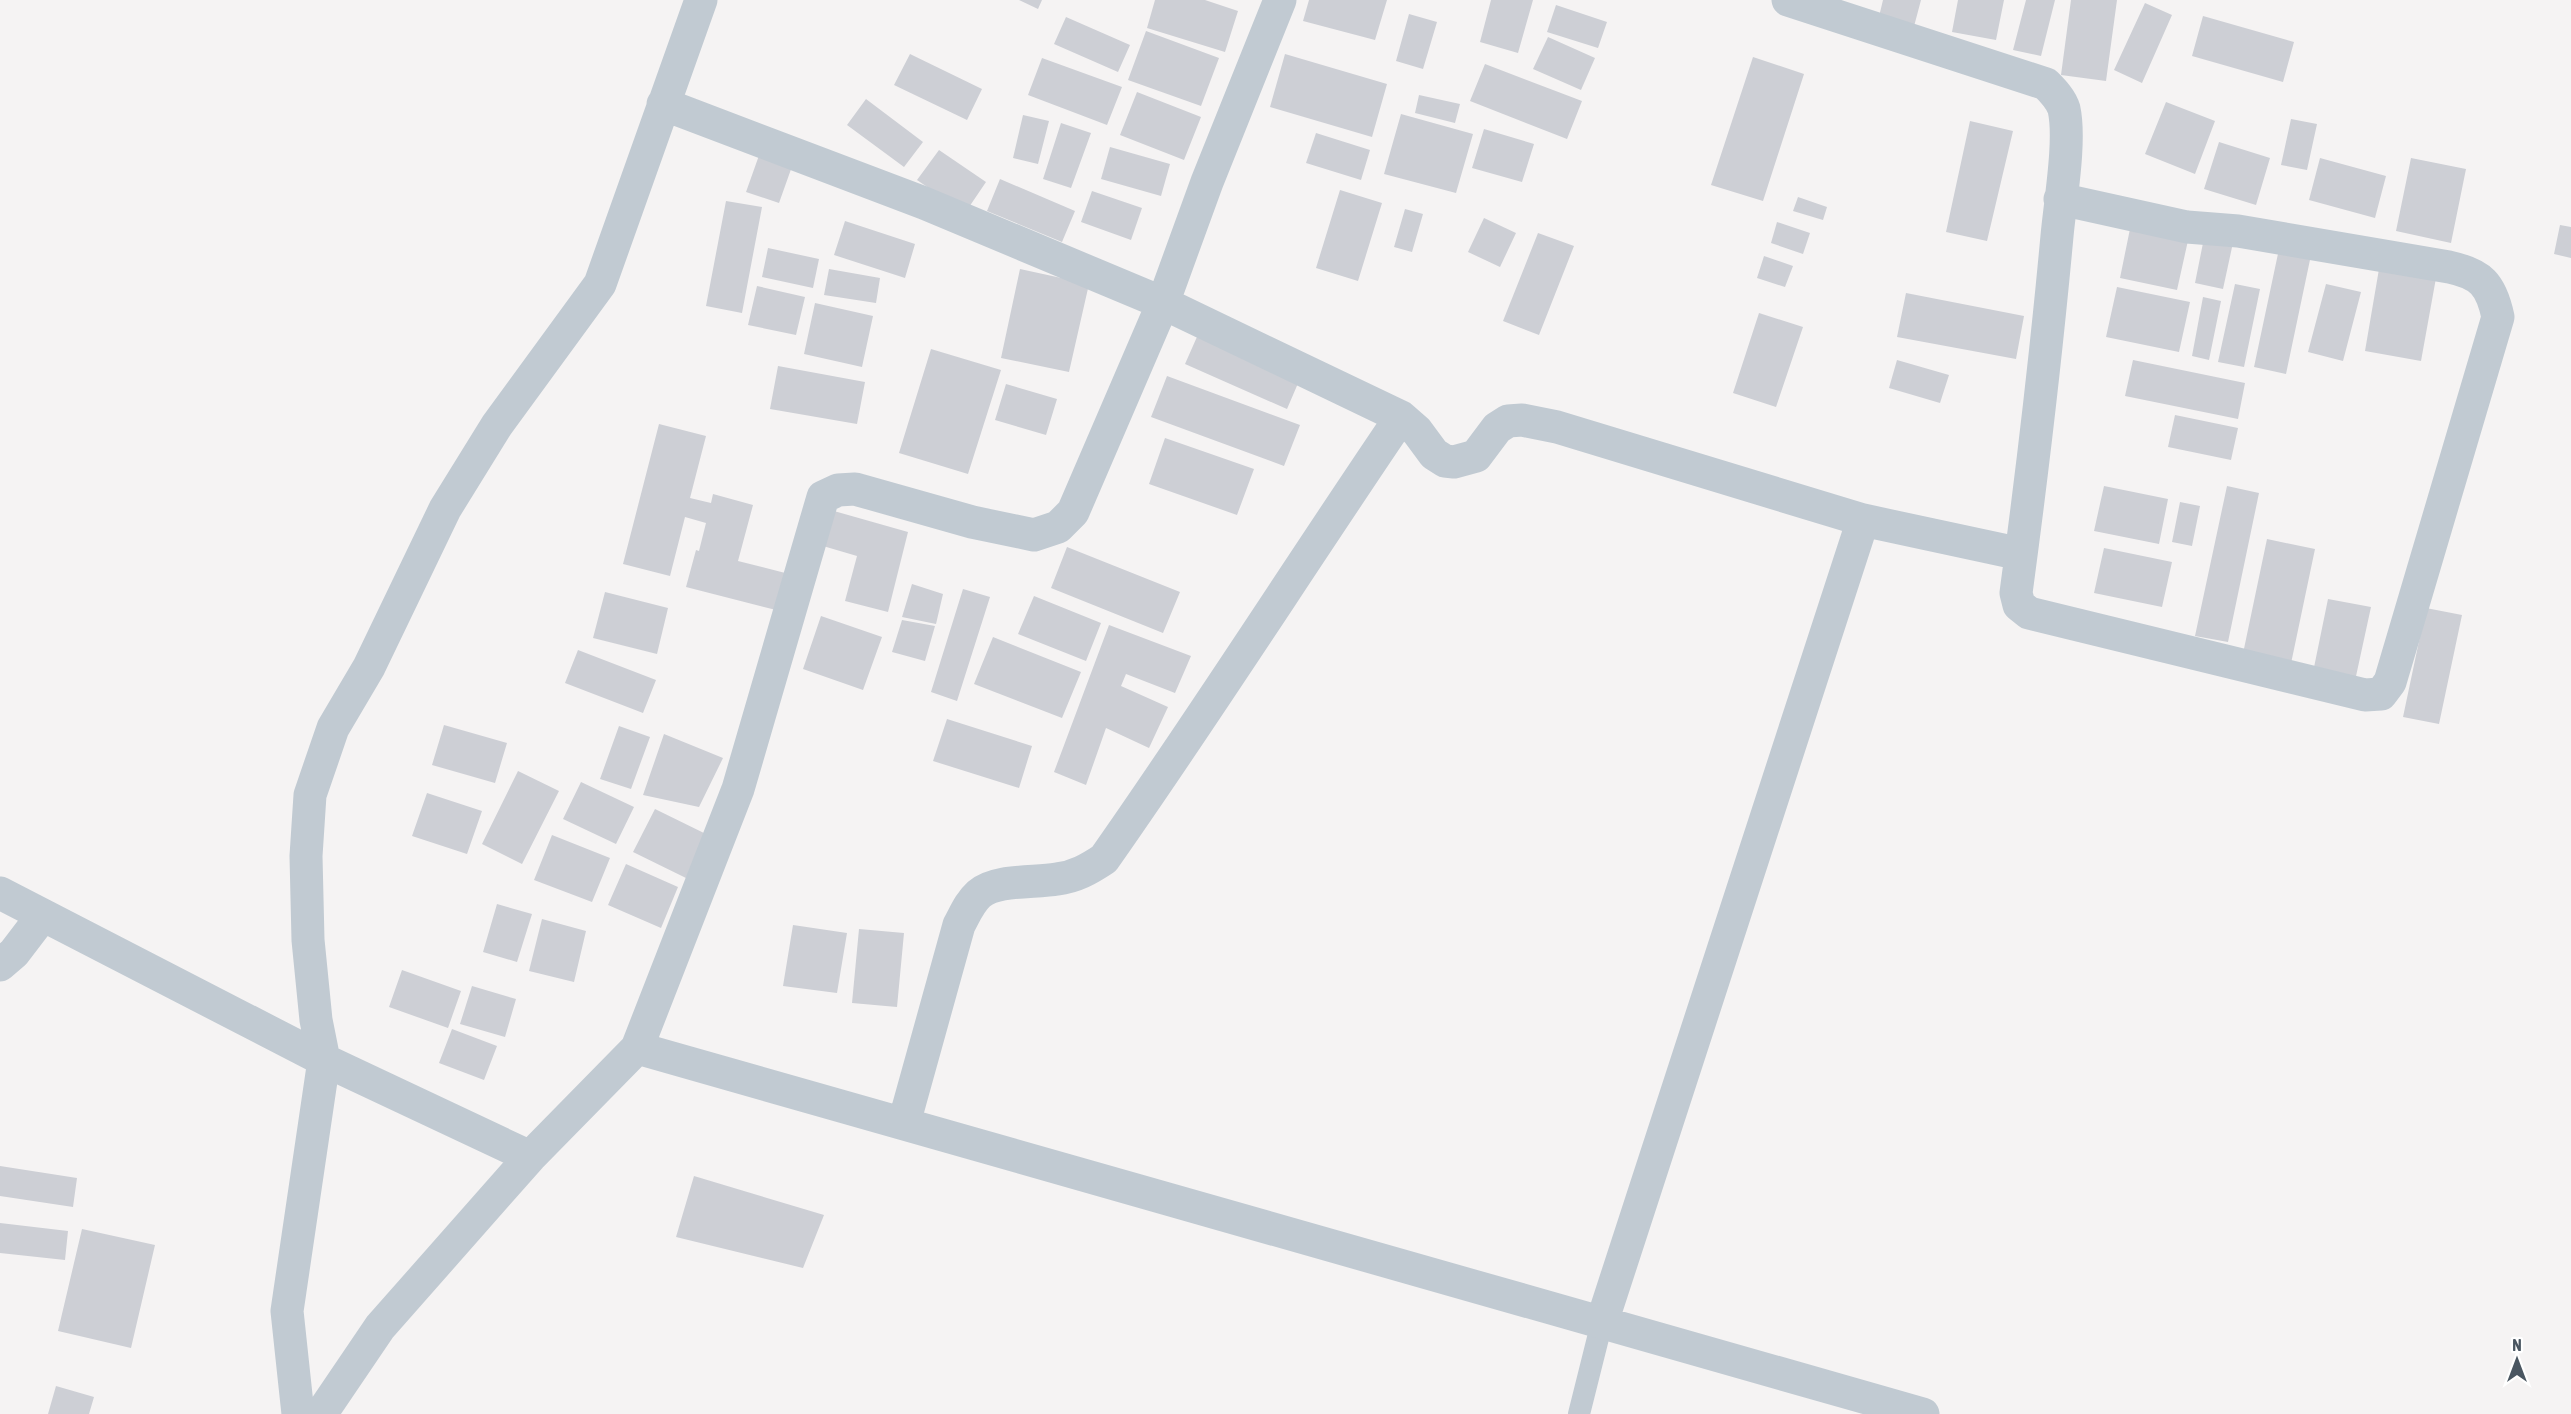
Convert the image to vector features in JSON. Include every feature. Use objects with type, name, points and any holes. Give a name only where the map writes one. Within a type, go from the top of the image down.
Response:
[{"type":"street","points":[[298,1414],[287,1311],[324,1060],[316,1020],[308,940],[306,856],[310,795],[333,728],[369,667],[445,509],[497,425],[600,284],[701,0]]},
{"type":"street","points":[[321,1414],[380,1327],[530,1157],[637,1048],[738,789],[823,497],[838,490],[855,489],[972,522],[1034,535],[1058,526],[1073,512],[1162,303],[1207,182],[1280,0]]},
{"type":"street","points":[[1788,0],[2046,84],[2056,94],[2063,107],[2066,133],[2060,199],[2044,378],[2016,593],[2019,605],[2029,613],[2365,695],[2381,694],[2390,682],[2498,317],[2494,298],[2484,281],[2467,271],[2238,231],[2187,226],[2060,199]]},
{"type":"street","points":[[663,104],[924,203],[1162,303],[1401,417],[1417,430],[1434,454],[1444,461],[1454,462],[1476,456],[1497,428],[1508,421],[1522,420],[1588,436],[1863,520],[2021,554]]},
{"type":"street","points":[[904,1123],[959,925],[972,902],[981,892],[995,886],[1056,880],[1090,869],[1104,859],[1188,738],[1401,417]]},
{"type":"street","points":[[1602,1322],[1863,520]]},
{"type":"street","points":[[0,893],[324,1060],[530,1157]]},
{"type":"street","points":[[0,965],[14,953],[43,915]]},
{"type":"street","points":[[637,1048],[1923,1414]]},
{"type":"lane","points":[[1580,1414],[1602,1322]]},
{"type":"building","points":[[1019,0],[1042,0],[1038,9]]},
{"type":"building","points":[[1155,0],[1205,0],[1238,11],[1225,52],[1147,28]]},
{"type":"building","points":[[1309,0],[1387,0],[1375,40],[1303,21]]},
{"type":"building","points":[[1491,0],[1533,0],[1518,53],[1480,42]]},
{"type":"building","points":[[1883,0],[1921,0],[1912,34],[1877,25]]},
{"type":"building","points":[[1958,0],[2004,0],[1996,40],[1952,32]]},
{"type":"building","points":[[2026,0],[2055,0],[2041,56],[2013,50]]},
{"type":"building","points":[[2071,0],[2117,0],[2106,81],[2061,75]]},
{"type":"building","points":[[2145,3],[2172,15],[2142,83],[2114,70]]},
{"type":"building","points":[[1556,5],[1607,22],[1598,48],[1547,32]]},
{"type":"building","points":[[1409,14],[1437,22],[1423,69],[1396,61]]},
{"type":"building","points":[[2203,16],[2294,42],[2283,82],[2192,56]]},
{"type":"building","points":[[1066,17],[1130,45],[1118,72],[1054,44]]},
{"type":"building","points":[[1146,31],[1219,58],[1201,106],[1128,80]]},
{"type":"building","points":[[1548,37],[1595,58],[1581,90],[1533,69]]},
{"type":"building","points":[[910,54],[982,89],[967,120],[894,85]]},
{"type":"building","points":[[1285,54],[1387,84],[1372,137],[1270,107]]},
{"type":"building","points":[[1753,57],[1804,74],[1763,201],[1711,185]]},
{"type":"building","points":[[1042,58],[1122,87],[1107,125],[1028,95]]},
{"type":"building","points":[[1485,64],[1582,101],[1567,139],[1470,101]]},
{"type":"building","points":[[1137,92],[1201,117],[1184,160],[1120,135]]},
{"type":"building","points":[[1419,95],[1460,104],[1455,123],[1415,113]]},
{"type":"building","points":[[866,99],[923,142],[904,167],[847,125]]},
{"type":"building","points":[[2166,102],[2215,121],[2195,174],[2145,154]]},
{"type":"building","points":[[1401,114],[1473,134],[1456,193],[1384,174]]},
{"type":"building","points":[[1023,115],[1049,121],[1038,164],[1013,158]]},
{"type":"building","points":[[2291,119],[2317,124],[2307,170],[2281,165]]},
{"type":"building","points":[[1970,121],[2013,131],[1987,241],[1946,232]]},
{"type":"building","points":[[1061,123],[1091,133],[1071,188],[1043,179]]},
{"type":"building","points":[[1484,129],[1534,144],[1522,182],[1472,168]]},
{"type":"building","points":[[1316,133],[1370,150],[1361,180],[1306,163]]},
{"type":"building","points":[[2219,142],[2270,158],[2256,205],[2204,189]]},
{"type":"building","points":[[762,147],[795,158],[779,203],[746,192]]},
{"type":"building","points":[[1110,147],[1170,164],[1161,196],[1101,179]]},
{"type":"building","points":[[939,150],[986,182],[965,213],[917,180]]},
{"type":"building","points":[[2320,158],[2386,176],[2375,218],[2309,200]]},
{"type":"building","points":[[2411,158],[2466,169],[2451,243],[2396,231]]},
{"type":"building","points":[[1000,179],[1075,211],[1062,242],[987,211]]},
{"type":"building","points":[[1340,190],[1382,203],[1358,281],[1316,268]]},
{"type":"building","points":[[1092,191],[1142,208],[1131,240],[1081,222]]},
{"type":"building","points":[[1798,197],[1827,207],[1823,220],[1793,211]]},
{"type":"building","points":[[726,201],[762,207],[742,313],[706,306]]},
{"type":"building","points":[[1405,209],[1423,214],[1412,252],[1394,247]]},
{"type":"building","points":[[1484,218],[1516,233],[1500,267],[1468,252]]},
{"type":"building","points":[[845,221],[915,244],[905,278],[834,255]]},
{"type":"building","points":[[1777,222],[1810,233],[1803,254],[1771,243]]},
{"type":"building","points":[[2131,224],[2189,236],[2177,290],[2120,278]]},
{"type":"building","points":[[2560,225],[2571,227],[2571,258],[2554,254]]},
{"type":"building","points":[[1538,233],[1574,246],[1539,335],[1503,321]]},
{"type":"building","points":[[2205,233],[2234,238],[2223,289],[2195,283]]},
{"type":"building","points":[[768,248],[819,259],[813,288],[762,277]]},
{"type":"building","points":[[2279,249],[2311,255],[2286,374],[2254,367]]},
{"type":"building","points":[[1764,256],[1793,266],[1785,287],[1757,278]]},
{"type":"building","points":[[829,269],[880,278],[876,303],[824,295]]},
{"type":"building","points":[[1020,269],[1089,284],[1069,372],[1001,358]]},
{"type":"building","points":[[2379,269],[2436,278],[2421,361],[2365,351]]},
{"type":"building","points":[[2235,284],[2260,289],[2244,367],[2218,362]]},
{"type":"building","points":[[2326,284],[2361,292],[2343,361],[2308,352]]},
{"type":"building","points":[[757,286],[805,297],[796,335],[748,325]]},
{"type":"building","points":[[2117,287],[2190,302],[2179,352],[2106,337]]},
{"type":"building","points":[[1906,293],[2024,316],[2016,359],[1897,337]]},
{"type":"building","points":[[2203,297],[2221,301],[2209,360],[2192,356]]},
{"type":"building","points":[[815,303],[873,316],[862,367],[804,354]]},
{"type":"building","points":[[1759,313],[1803,327],[1776,407],[1733,393]]},
{"type":"building","points":[[1200,330],[1302,374],[1287,409],[1185,364]]},
{"type":"building","points":[[931,349],[1001,370],[968,474],[899,453]]},
{"type":"building","points":[[1897,360],[1949,375],[1940,403],[1889,388]]},
{"type":"building","points":[[2133,360],[2245,383],[2238,419],[2125,396]]},
{"type":"building","points":[[778,366],[865,382],[857,424],[770,409]]},
{"type":"building","points":[[1167,376],[1300,425],[1284,466],[1151,417]]},
{"type":"building","points":[[1006,384],[1057,399],[1046,435],[995,420]]},
{"type":"building","points":[[2175,415],[2238,428],[2231,460],[2168,447]]},
{"type":"building","points":[[659,424],[706,436],[690,498],[711,503],[713,494],[753,505],[738,561],[793,575],[784,612],[686,587],[706,523],[685,517],[670,576],[623,564]]},
{"type":"building","points":[[1165,438],[1254,469],[1237,515],[1149,484]]},
{"type":"building","points":[[2104,486],[2168,499],[2159,544],[2094,531]]},
{"type":"building","points":[[2227,486],[2259,493],[2228,642],[2195,636]]},
{"type":"building","points":[[2180,502],[2200,506],[2192,546],[2172,542]]},
{"type":"building","points":[[834,511],[908,532],[888,612],[845,601],[857,556],[823,546]]},
{"type":"building","points":[[2267,539],[2315,549],[2289,673],[2241,663]]},
{"type":"building","points":[[1067,547],[1180,592],[1163,633],[1051,588]]},
{"type":"building","points":[[2104,548],[2172,562],[2162,607],[2094,593]]},
{"type":"building","points":[[912,584],[943,594],[936,624],[902,617]]},
{"type":"building","points":[[963,589],[990,597],[957,701],[931,692]]},
{"type":"building","points":[[605,592],[668,608],[657,654],[593,638]]},
{"type":"building","points":[[1034,596],[1101,623],[1086,661],[1018,634]]},
{"type":"building","points":[[2328,599],[2371,607],[2353,690],[2311,682]]},
{"type":"building","points":[[2426,608],[2462,615],[2439,724],[2403,717]]},
{"type":"building","points":[[821,616],[882,637],[863,690],[803,669]]},
{"type":"building","points":[[902,620],[935,626],[925,661],[892,652]]},
{"type":"building","points":[[1109,625],[1191,656],[1175,693],[1126,674],[1121,686],[1168,707],[1149,748],[1106,728],[1086,785],[1054,772]]},
{"type":"building","points":[[993,637],[1081,672],[1062,718],[974,684]]},
{"type":"building","points":[[578,650],[656,680],[643,713],[565,683]]},
{"type":"building","points":[[947,719],[1032,746],[1019,788],[933,761]]},
{"type":"building","points":[[444,725],[507,743],[495,783],[432,765]]},
{"type":"building","points":[[619,726],[650,737],[631,789],[600,779]]},
{"type":"building","points":[[664,734],[723,758],[699,807],[643,795]]},
{"type":"building","points":[[518,771],[559,791],[522,864],[482,844]]},
{"type":"building","points":[[581,782],[634,807],[616,844],[563,819]]},
{"type":"building","points":[[427,793],[482,811],[467,854],[412,836]]},
{"type":"building","points":[[655,809],[708,835],[686,878],[633,852]]},
{"type":"building","points":[[552,835],[610,858],[592,902],[534,880]]},
{"type":"building","points":[[626,864],[678,887],[661,928],[608,905]]},
{"type":"building","points":[[497,904],[532,914],[517,962],[483,952]]},
{"type":"building","points":[[542,919],[586,931],[574,982],[529,971]]},
{"type":"building","points":[[793,925],[847,933],[837,993],[783,986]]},
{"type":"building","points":[[859,929],[904,933],[897,1007],[852,1003]]},
{"type":"building","points":[[402,970],[461,991],[448,1028],[389,1007]]},
{"type":"building","points":[[472,986],[516,999],[505,1037],[460,1024]]},
{"type":"building","points":[[452,1029],[497,1046],[484,1080],[439,1063]]},
{"type":"building","points":[[0,1166],[77,1178],[73,1207],[0,1196]]},
{"type":"building","points":[[694,1176],[824,1215],[803,1268],[676,1237]]},
{"type":"building","points":[[0,1223],[68,1231],[65,1260],[0,1253]]},
{"type":"building","points":[[82,1229],[155,1245],[131,1348],[58,1331]]},
{"type":"building","points":[[56,1386],[94,1397],[89,1414],[48,1414]]}]
